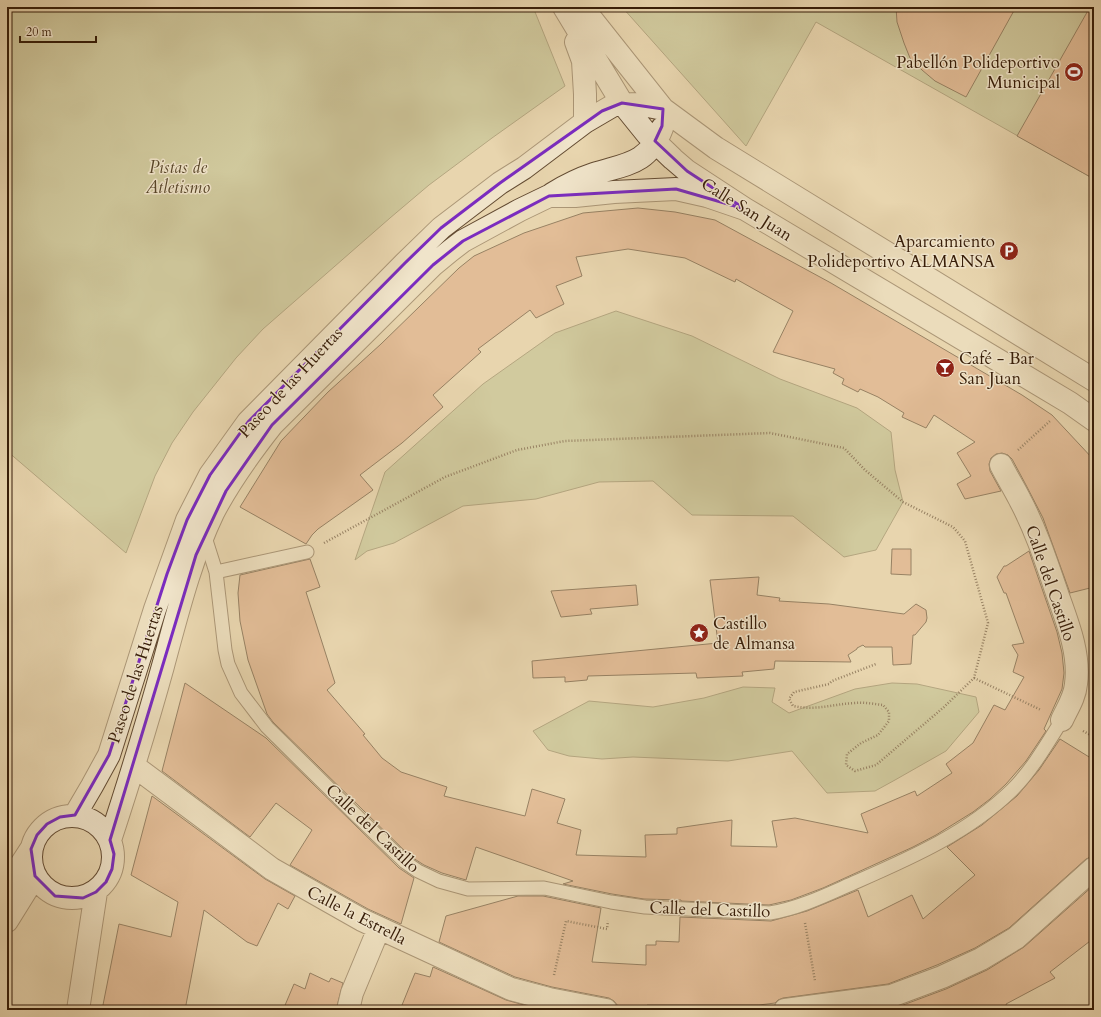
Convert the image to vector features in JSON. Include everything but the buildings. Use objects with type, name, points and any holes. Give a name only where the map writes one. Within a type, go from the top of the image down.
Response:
[{"type":"street","name":"Calle San Juan","points":[[571,8],[622,103],[639,125],[655,142],[687,171],[745,209],[1080,404],[1094,420]]},
{"type":"street","points":[[571,8],[663,109]]},
{"type":"street","points":[[571,8],[583,61],[585,122]]},
{"type":"street","name":"Paseo de las Huertas","points":[[75,816],[109,755],[155,608],[187,520],[210,475],[248,422],[441,228],[500,183],[524,168],[585,122],[614,105],[622,103],[638,104],[663,109],[662,126],[655,142],[647,153],[634,162],[593,174],[574,182],[463,241],[433,265],[272,425],[252,450],[232,480],[214,512],[204,534],[182,598],[134,766],[110,840]]},
{"type":"street","name":"Calle San Juan","points":[[663,109],[716,148],[1093,376]]},
{"type":"street","name":"Paseo de las Huertas","points":[[549,196],[575,196],[614,192],[676,190],[707,196],[745,209]]},
{"type":"street","name":"Calle San Juan","points":[[1080,404],[1068,398],[1066,394],[1068,384],[1071,380],[1080,375],[1093,376]]},
{"type":"street","name":"Calle del Castillo","points":[[1001,465],[1020,500],[1031,526],[1063,611],[1077,662],[1074,695],[1062,720]]},
{"type":"street","name":"Calle la Estrella","points":[[134,766],[272,869],[362,920],[511,989],[548,999],[606,1010]]},
{"type":"street","points":[[7,886],[31,849],[37,835],[47,824],[60,817],[75,816],[89,819],[101,828],[110,840],[114,854],[112,869],[106,882],[96,892],[83,898],[69,899],[55,896],[44,888],[35,876],[31,863],[31,849]]},
{"type":"street","points":[[785,1010],[819,1005],[893,1003],[981,958],[1005,944],[1029,927],[1094,868]]},
{"type":"street","points":[[7,922],[35,876]]},
{"type":"street","points":[[78,1010],[96,892]]},
{"type":"street","points":[[348,1010],[352,993],[379,928]]},
{"type":"lane","name":"Calle del Castillo","points":[[204,534],[216,572],[228,664],[241,693],[267,727],[405,862],[427,876],[468,889],[544,888],[571,895],[645,907],[770,913],[790,909],[911,857],[979,818],[995,806],[1019,782],[1042,752],[1062,720]]},
{"type":"lane","points":[[216,572],[308,552]]},
{"type":"path","points":[[1001,465],[1080,404]]},
{"type":"path","points":[[308,552],[445,477],[517,450],[565,442],[770,433],[844,448],[865,470],[903,502],[953,527],[965,541],[988,624],[974,678],[944,707],[876,764],[855,771],[846,765],[847,754],[861,743],[878,735],[889,721],[889,712],[882,704],[855,702],[831,707],[802,708],[793,706],[789,699],[794,692],[829,684],[832,681],[876,664]]},
{"type":"path","points":[[974,678],[1062,720]]},
{"type":"path","points":[[548,999],[566,921],[607,929],[611,902]]},
{"type":"path","points":[[801,905],[819,1005]]},
{"type":"highlighted area","points":[[622,103],[663,109],[662,126],[655,141],[687,171],[745,209],[676,189],[549,196],[463,241],[433,265],[272,425],[226,491],[196,555],[110,840],[114,854],[112,869],[106,882],[96,892],[83,898],[55,896],[35,876],[31,849],[37,835],[47,824],[60,817],[75,815],[109,755],[167,574],[187,520],[210,475],[248,422],[405,263],[441,228],[500,183],[602,111]]},
{"type":"green space","name":"Pistas de Atletismo","points":[[7,7],[533,7],[565,86],[429,185],[263,329],[236,358],[193,412],[172,443],[155,476],[126,553],[7,451]]},
{"type":"green space","points":[[622,7],[1094,7],[1094,179],[816,22],[746,146]]},
{"type":"green space","points":[[616,311],[692,336],[780,379],[857,408],[891,432],[895,470],[903,502],[876,550],[844,557],[793,516],[692,515],[653,481],[599,482],[536,499],[463,506],[394,543],[367,551],[355,560],[385,472],[483,384],[555,333]]},
{"type":"green space","points":[[892,683],[917,684],[976,697],[979,712],[946,751],[875,791],[827,793],[792,751],[728,761],[633,757],[602,759],[569,756],[548,750],[533,731],[589,701],[653,707],[704,698],[743,687],[775,688],[772,702],[789,713],[855,689]]},
{"type":"place","name":"Pabellón Polideportivo Municipal","points":[[1074,72]]},
{"type":"place","name":"Aparcamiento Polideportivo ALMANSA","points":[[1009,251]]},
{"type":"place","name":"Café - Bar San Juan","points":[[945,368]]},
{"type":"place","name":"Castillo de Almansa","points":[[699,633]]}]
